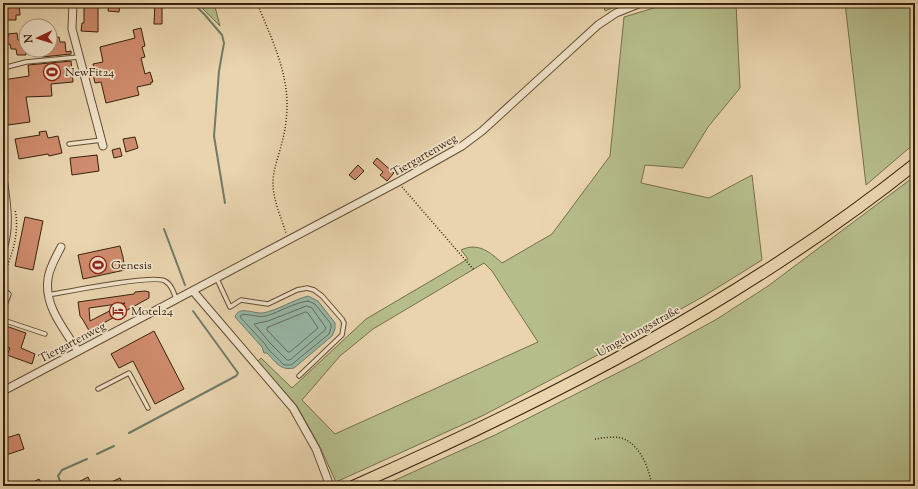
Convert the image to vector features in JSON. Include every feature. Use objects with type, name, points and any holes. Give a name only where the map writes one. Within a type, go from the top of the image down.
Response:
[{"type":"main road","name":"Umgehungsstraße","points":[[354,486],[490,425],[632,350],[708,307],[770,268],[879,192],[915,164]]},
{"type":"street","points":[[73,3],[72,29],[102,143]]},
{"type":"street","name":"Tiergartenweg","points":[[3,391],[288,241],[462,146],[482,131],[598,25],[616,13],[641,3]]},
{"type":"street","points":[[3,177],[7,223],[3,249]]},
{"type":"street","points":[[61,247],[48,278],[48,295],[53,311],[78,351]]},
{"type":"street","points":[[193,291],[293,408],[316,449],[330,486]]},
{"type":"lane","points":[[3,68],[26,62],[79,57]]},
{"type":"lane","points":[[70,144],[102,143]]},
{"type":"lane","points":[[217,278],[230,307],[241,300],[268,304],[297,290],[307,288],[314,290],[322,296],[342,319],[344,323],[342,334],[298,376]]},
{"type":"lane","points":[[48,295],[124,282],[164,280],[171,287],[176,299]]},
{"type":"lane","points":[[3,289],[9,294],[3,311]]},
{"type":"lane","points":[[3,320],[45,334]]},
{"type":"lane","points":[[98,389],[129,373],[148,408]]},
{"type":"path","points":[[257,3],[283,72],[287,101],[284,137],[273,174],[273,182],[274,193],[288,241]]},
{"type":"path","points":[[398,182],[474,270]]},
{"type":"path","points":[[595,439],[626,439],[637,450],[645,462],[652,486]]},
{"type":"green space","points":[[197,3],[214,3],[220,26]]},
{"type":"green space","points":[[603,3],[624,3],[605,11]]},
{"type":"green space","points":[[670,3],[736,3],[740,88],[708,127],[683,168],[645,165],[641,183],[709,198],[752,175],[762,260],[704,296],[626,340],[484,415],[336,482],[320,447],[297,406],[257,362],[261,358],[292,388],[366,319],[468,259],[461,250],[473,247],[483,249],[502,263],[552,234],[610,156],[624,17]],"holes":[[[484,263],[492,271],[538,342],[335,434],[302,400],[340,356],[373,329]]]},
{"type":"green space","points":[[845,3],[915,3],[915,143],[866,185]]},
{"type":"green space","points":[[915,176],[915,486],[382,486],[495,435],[637,363],[717,319],[768,286]]},
{"type":"water","points":[[308,296],[318,301],[335,323],[335,329],[332,336],[294,368],[289,369],[282,367],[267,353],[264,353],[262,347],[235,317],[240,311],[259,313],[269,312]]},
{"type":"building","points":[[5,3],[19,3],[20,15],[16,15],[16,20],[6,20]]},
{"type":"building","points":[[84,3],[98,3],[98,32],[81,31],[82,23],[84,23]]},
{"type":"building","points":[[109,3],[120,3],[119,12],[108,11]]},
{"type":"building","points":[[155,3],[162,3],[162,24],[154,24]]},
{"type":"building","points":[[141,28],[145,46],[142,47],[145,57],[141,58],[145,74],[150,72],[153,82],[151,82],[151,84],[137,87],[139,95],[106,103],[101,82],[95,83],[93,75],[96,75],[93,64],[103,62],[100,47],[135,38],[133,30]]},
{"type":"building","points":[[17,33],[18,55],[16,49],[11,49],[10,44],[3,45],[3,37],[8,37],[8,34]]},
{"type":"building","points":[[58,37],[60,42],[65,42],[66,52],[71,51],[71,54],[58,55]]},
{"type":"building","points":[[71,61],[73,82],[51,84],[52,96],[26,97],[30,122],[8,125],[3,95],[3,80],[29,76],[28,65]]},
{"type":"building","points":[[46,131],[48,138],[58,136],[62,153],[19,159],[15,139],[40,135],[39,132]]},
{"type":"building","points":[[135,137],[138,148],[126,152],[123,139]]},
{"type":"building","points":[[120,148],[122,156],[114,158],[112,150]]},
{"type":"building","points":[[97,155],[99,171],[72,175],[70,158]]},
{"type":"building","points":[[377,158],[394,173],[387,181],[380,175],[383,172],[373,163]]},
{"type":"building","points":[[358,165],[364,171],[355,180],[349,175]]},
{"type":"building","points":[[25,217],[43,221],[33,270],[15,266]]},
{"type":"building","points":[[120,246],[125,270],[83,279],[78,255]]},
{"type":"building","name":"Motel24","points":[[135,292],[149,292],[149,298],[91,330],[91,334],[80,316],[78,302],[134,294]],"holes":[[[125,303],[90,321],[89,308]]]},
{"type":"building","points":[[3,325],[26,333],[21,348],[35,354],[32,364],[7,355],[10,348],[6,347],[7,344],[3,342]]},
{"type":"building","points":[[154,331],[184,389],[155,404],[133,361],[119,368],[111,354]]},
{"type":"building","points":[[19,434],[24,449],[3,456],[3,439]]},
{"type":"building","points":[[88,477],[92,486],[71,486]]},
{"type":"building","points":[[120,478],[124,486],[103,486]]},
{"type":"building","points":[[39,479],[43,486],[26,486]]},
{"type":"waterway","points":[[193,3],[222,35],[224,43],[219,71],[214,136],[225,203]]},
{"type":"waterway","points":[[164,229],[185,285]]},
{"type":"waterway","points":[[129,433],[236,376],[238,373],[193,311]]},
{"type":"waterway","points":[[97,454],[114,446]]},
{"type":"waterway","points":[[62,486],[58,476],[62,470],[87,459]]},
{"type":"place","name":"NewFit24","points":[[52,72]]},
{"type":"place","name":"Genesis","points":[[98,265]]},
{"type":"place","name":"Motel24","points":[[118,311]]}]
